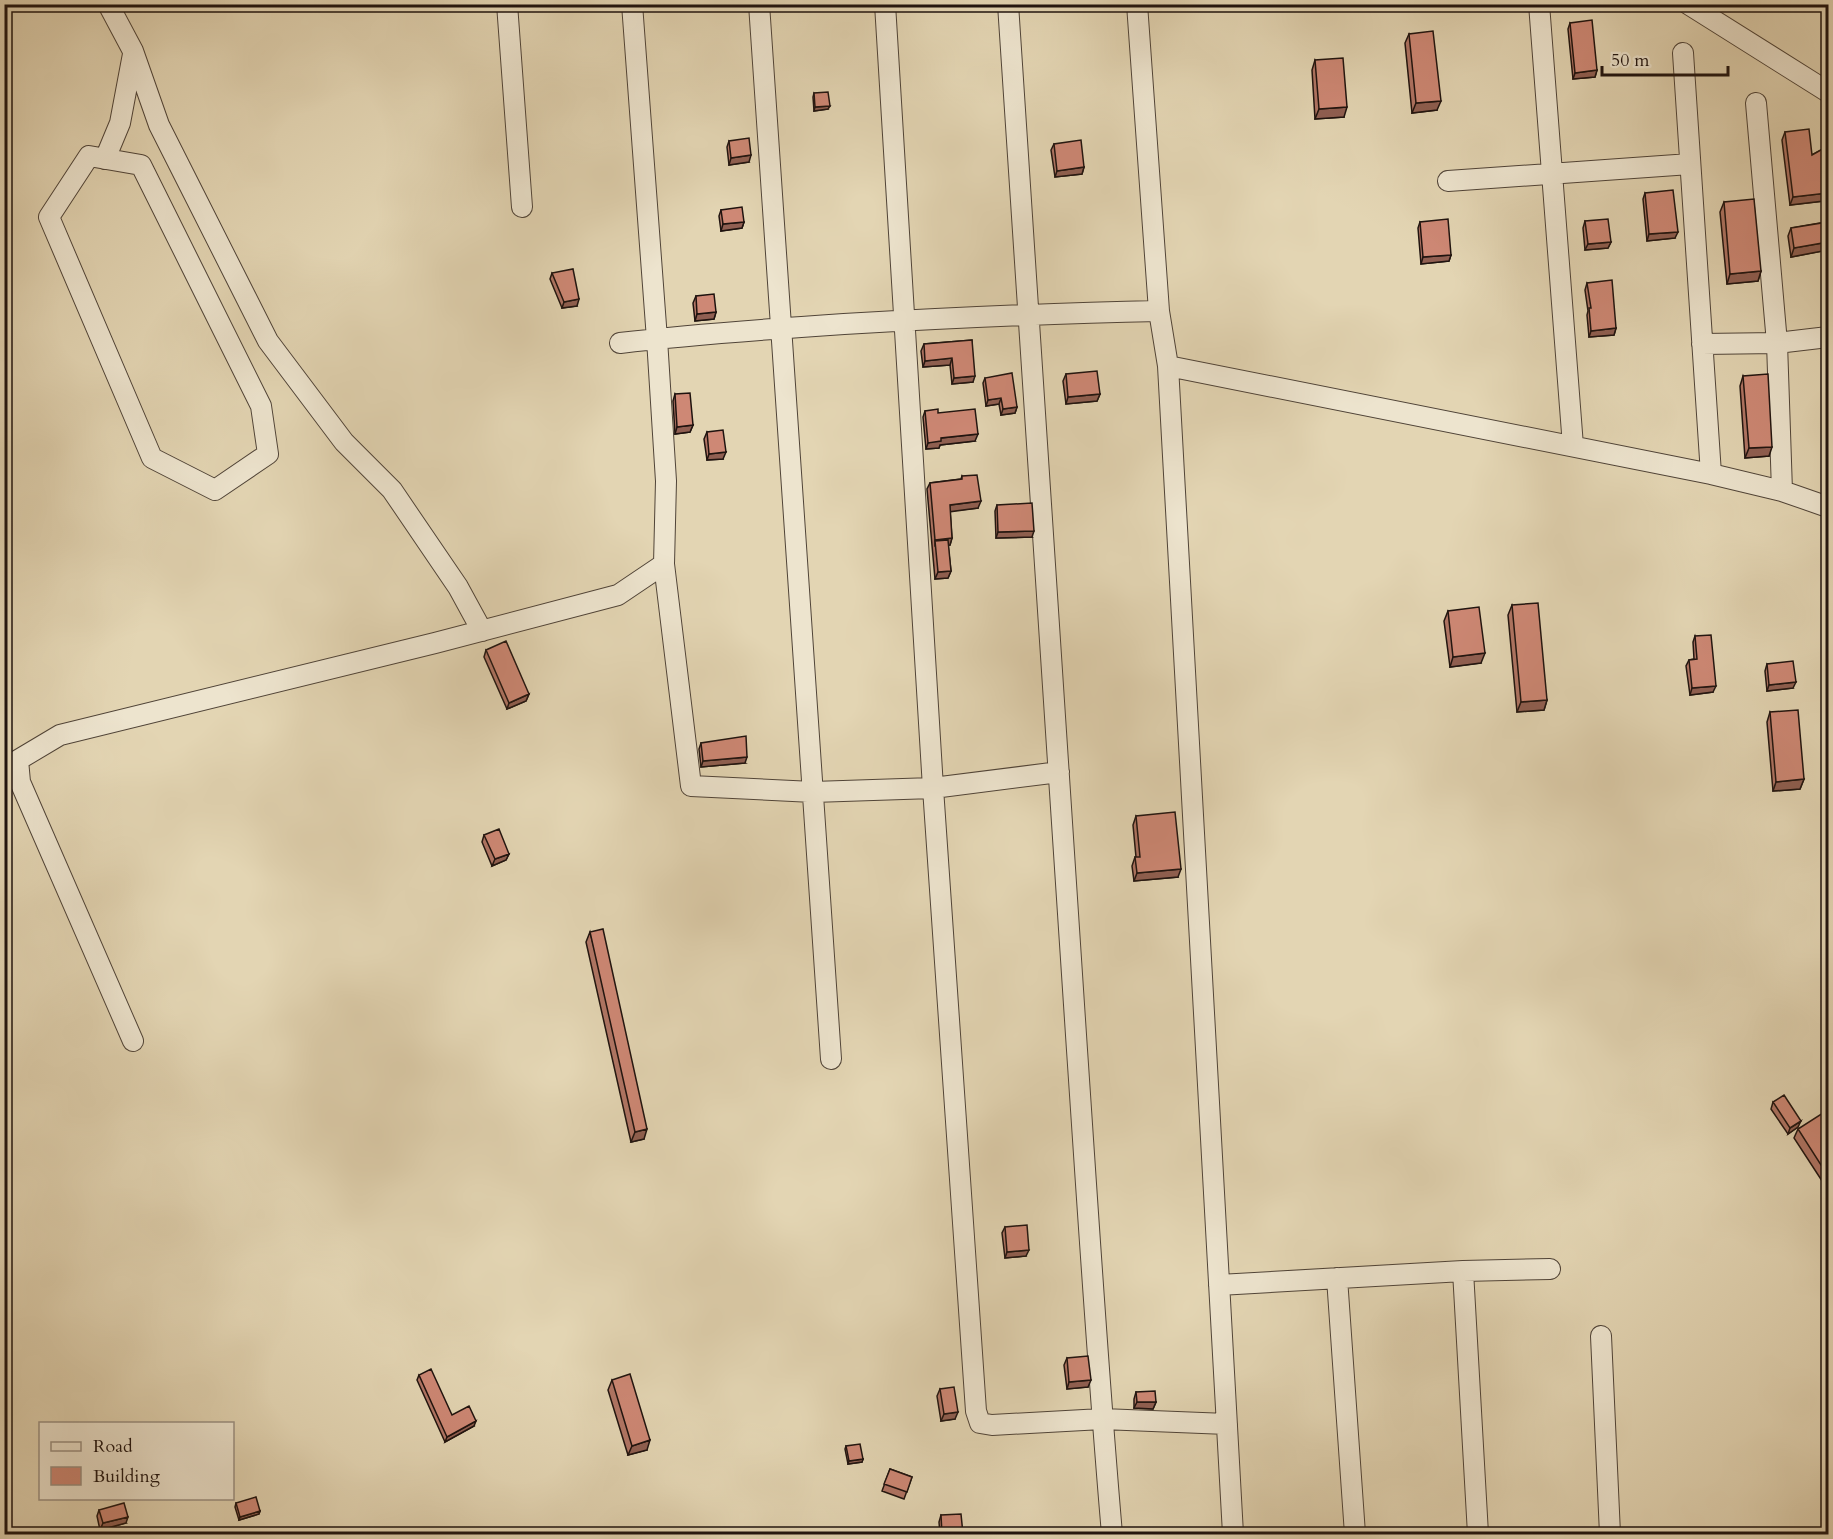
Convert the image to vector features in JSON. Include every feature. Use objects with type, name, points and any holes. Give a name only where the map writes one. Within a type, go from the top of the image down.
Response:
[{"type":"street","points":[[108,4],[134,51],[159,125],[268,340],[344,442],[392,490],[458,587],[482,631]]},
{"type":"street","points":[[507,4],[522,207]]},
{"type":"street","points":[[632,4],[666,481],[664,564],[691,786],[813,792],[933,788],[1059,772]]},
{"type":"street","points":[[759,4],[831,1059]]},
{"type":"street","points":[[885,4],[933,788],[976,1411],[980,1423],[992,1425],[1102,1419],[1227,1424]]},
{"type":"street","points":[[1008,4],[1031,314],[1102,1419],[1112,1534]]},
{"type":"street","points":[[1137,4],[1159,310],[1168,366],[1233,1534]]},
{"type":"street","points":[[1539,4],[1573,446]]},
{"type":"street","points":[[1688,4],[1828,92]]},
{"type":"street","points":[[105,159],[120,123],[134,51]]},
{"type":"street","points":[[1683,53],[1711,474]]},
{"type":"street","points":[[1756,103],[1777,343],[1782,491]]},
{"type":"street","points":[[89,156],[105,159],[141,165],[261,406],[268,454],[215,490],[152,458],[49,217],[89,156]]},
{"type":"street","points":[[1448,182],[1690,164]]},
{"type":"street","points":[[620,343],[781,328],[1031,314],[1159,310]]},
{"type":"street","points":[[1702,344],[1777,343],[1828,337]]},
{"type":"street","points":[[1168,366],[1711,474],[1782,491],[1828,507]]},
{"type":"street","points":[[134,1041],[20,782],[18,760],[60,735],[482,631],[618,595],[664,564]]},
{"type":"street","points":[[1219,1286],[1463,1271],[1550,1269]]},
{"type":"street","points":[[1463,1271],[1478,1534]]},
{"type":"street","points":[[1336,1278],[1355,1534]]},
{"type":"street","points":[[1601,1336],[1610,1534]]},
{"type":"building","points":[[1592,20],[1597,70],[1575,73],[1570,23]]},
{"type":"building","points":[[1433,31],[1441,101],[1416,103],[1409,34]]},
{"type":"building","points":[[1343,58],[1347,107],[1319,109],[1315,60]]},
{"type":"building","points":[[828,92],[830,106],[815,107],[814,93]]},
{"type":"building","points":[[1809,129],[1812,155],[1828,146],[1828,210],[1827,193],[1793,197],[1785,132]]},
{"type":"building","points":[[749,138],[751,155],[731,158],[729,141]]},
{"type":"building","points":[[1081,140],[1084,167],[1057,171],[1054,144]]},
{"type":"building","points":[[1673,190],[1678,232],[1649,234],[1645,193]]},
{"type":"building","points":[[1754,199],[1761,271],[1730,274],[1724,202]]},
{"type":"building","points":[[742,207],[744,222],[723,224],[721,210]]},
{"type":"building","points":[[1448,219],[1451,255],[1423,257],[1420,222]]},
{"type":"building","points":[[1608,219],[1611,242],[1588,244],[1585,221]]},
{"type":"building","points":[[1828,222],[1828,242],[1794,248],[1791,228]]},
{"type":"building","points":[[573,269],[579,299],[564,302],[552,273]]},
{"type":"building","points":[[1612,280],[1616,328],[1591,331],[1589,308],[1591,308],[1587,283]]},
{"type":"building","points":[[714,294],[716,312],[697,314],[696,296]]},
{"type":"building","points":[[972,340],[975,376],[954,378],[952,358],[925,361],[924,344]]},
{"type":"building","points":[[1097,371],[1100,394],[1068,397],[1066,374]]},
{"type":"building","points":[[1012,373],[1017,407],[1003,409],[1001,398],[988,400],[985,378]]},
{"type":"building","points":[[1768,374],[1772,447],[1749,448],[1743,376]]},
{"type":"building","points":[[690,393],[693,425],[677,427],[675,394]]},
{"type":"building","points":[[938,409],[938,413],[975,409],[978,434],[941,438],[941,441],[928,443],[925,411]]},
{"type":"building","points":[[723,430],[726,452],[709,454],[707,432]]},
{"type":"building","points":[[977,475],[981,501],[950,505],[952,538],[935,540],[930,483]]},
{"type":"building","points":[[1032,503],[1034,531],[998,532],[997,505]]},
{"type":"building","points":[[948,540],[951,571],[938,572],[935,541]]},
{"type":"building","points":[[1538,603],[1547,700],[1521,702],[1512,605]]},
{"type":"building","points":[[1479,607],[1485,653],[1453,657],[1448,611]]},
{"type":"building","points":[[1711,635],[1716,686],[1692,688],[1689,660],[1697,659],[1695,636]]},
{"type":"building","points":[[506,641],[529,694],[509,703],[486,650]]},
{"type":"building","points":[[1793,661],[1796,682],[1769,685],[1767,664]]},
{"type":"building","points":[[1798,710],[1804,779],[1776,782],[1770,712]]},
{"type":"building","points":[[746,736],[747,757],[703,761],[701,743]]},
{"type":"building","points":[[1175,812],[1181,869],[1137,873],[1135,857],[1140,857],[1136,816]]},
{"type":"building","points":[[499,829],[509,854],[495,859],[484,835]]},
{"type":"building","points":[[603,929],[647,1129],[635,1132],[590,932]]},
{"type":"building","points":[[1784,1095],[1801,1121],[1790,1128],[1773,1102]]},
{"type":"building","points":[[1826,1111],[1828,1115],[1828,1176],[1798,1129]]},
{"type":"building","points":[[1027,1225],[1029,1250],[1007,1252],[1005,1227]]},
{"type":"building","points":[[1088,1356],[1091,1380],[1069,1382],[1067,1358]]},
{"type":"building","points":[[431,1369],[452,1415],[469,1406],[476,1421],[447,1437],[419,1375]]},
{"type":"building","points":[[630,1374],[650,1440],[632,1446],[612,1380]]},
{"type":"building","points":[[954,1387],[958,1412],[944,1414],[940,1389]]},
{"type":"building","points":[[1155,1391],[1156,1402],[1137,1402],[1136,1392]]},
{"type":"building","points":[[860,1444],[863,1459],[849,1461],[846,1446]]},
{"type":"building","points":[[890,1469],[912,1477],[907,1492],[884,1484]]},
{"type":"building","points":[[256,1497],[260,1511],[240,1517],[236,1503]]},
{"type":"building","points":[[124,1503],[128,1517],[103,1523],[99,1510]]},
{"type":"building","points":[[961,1514],[963,1534],[942,1534],[941,1515]]}]
